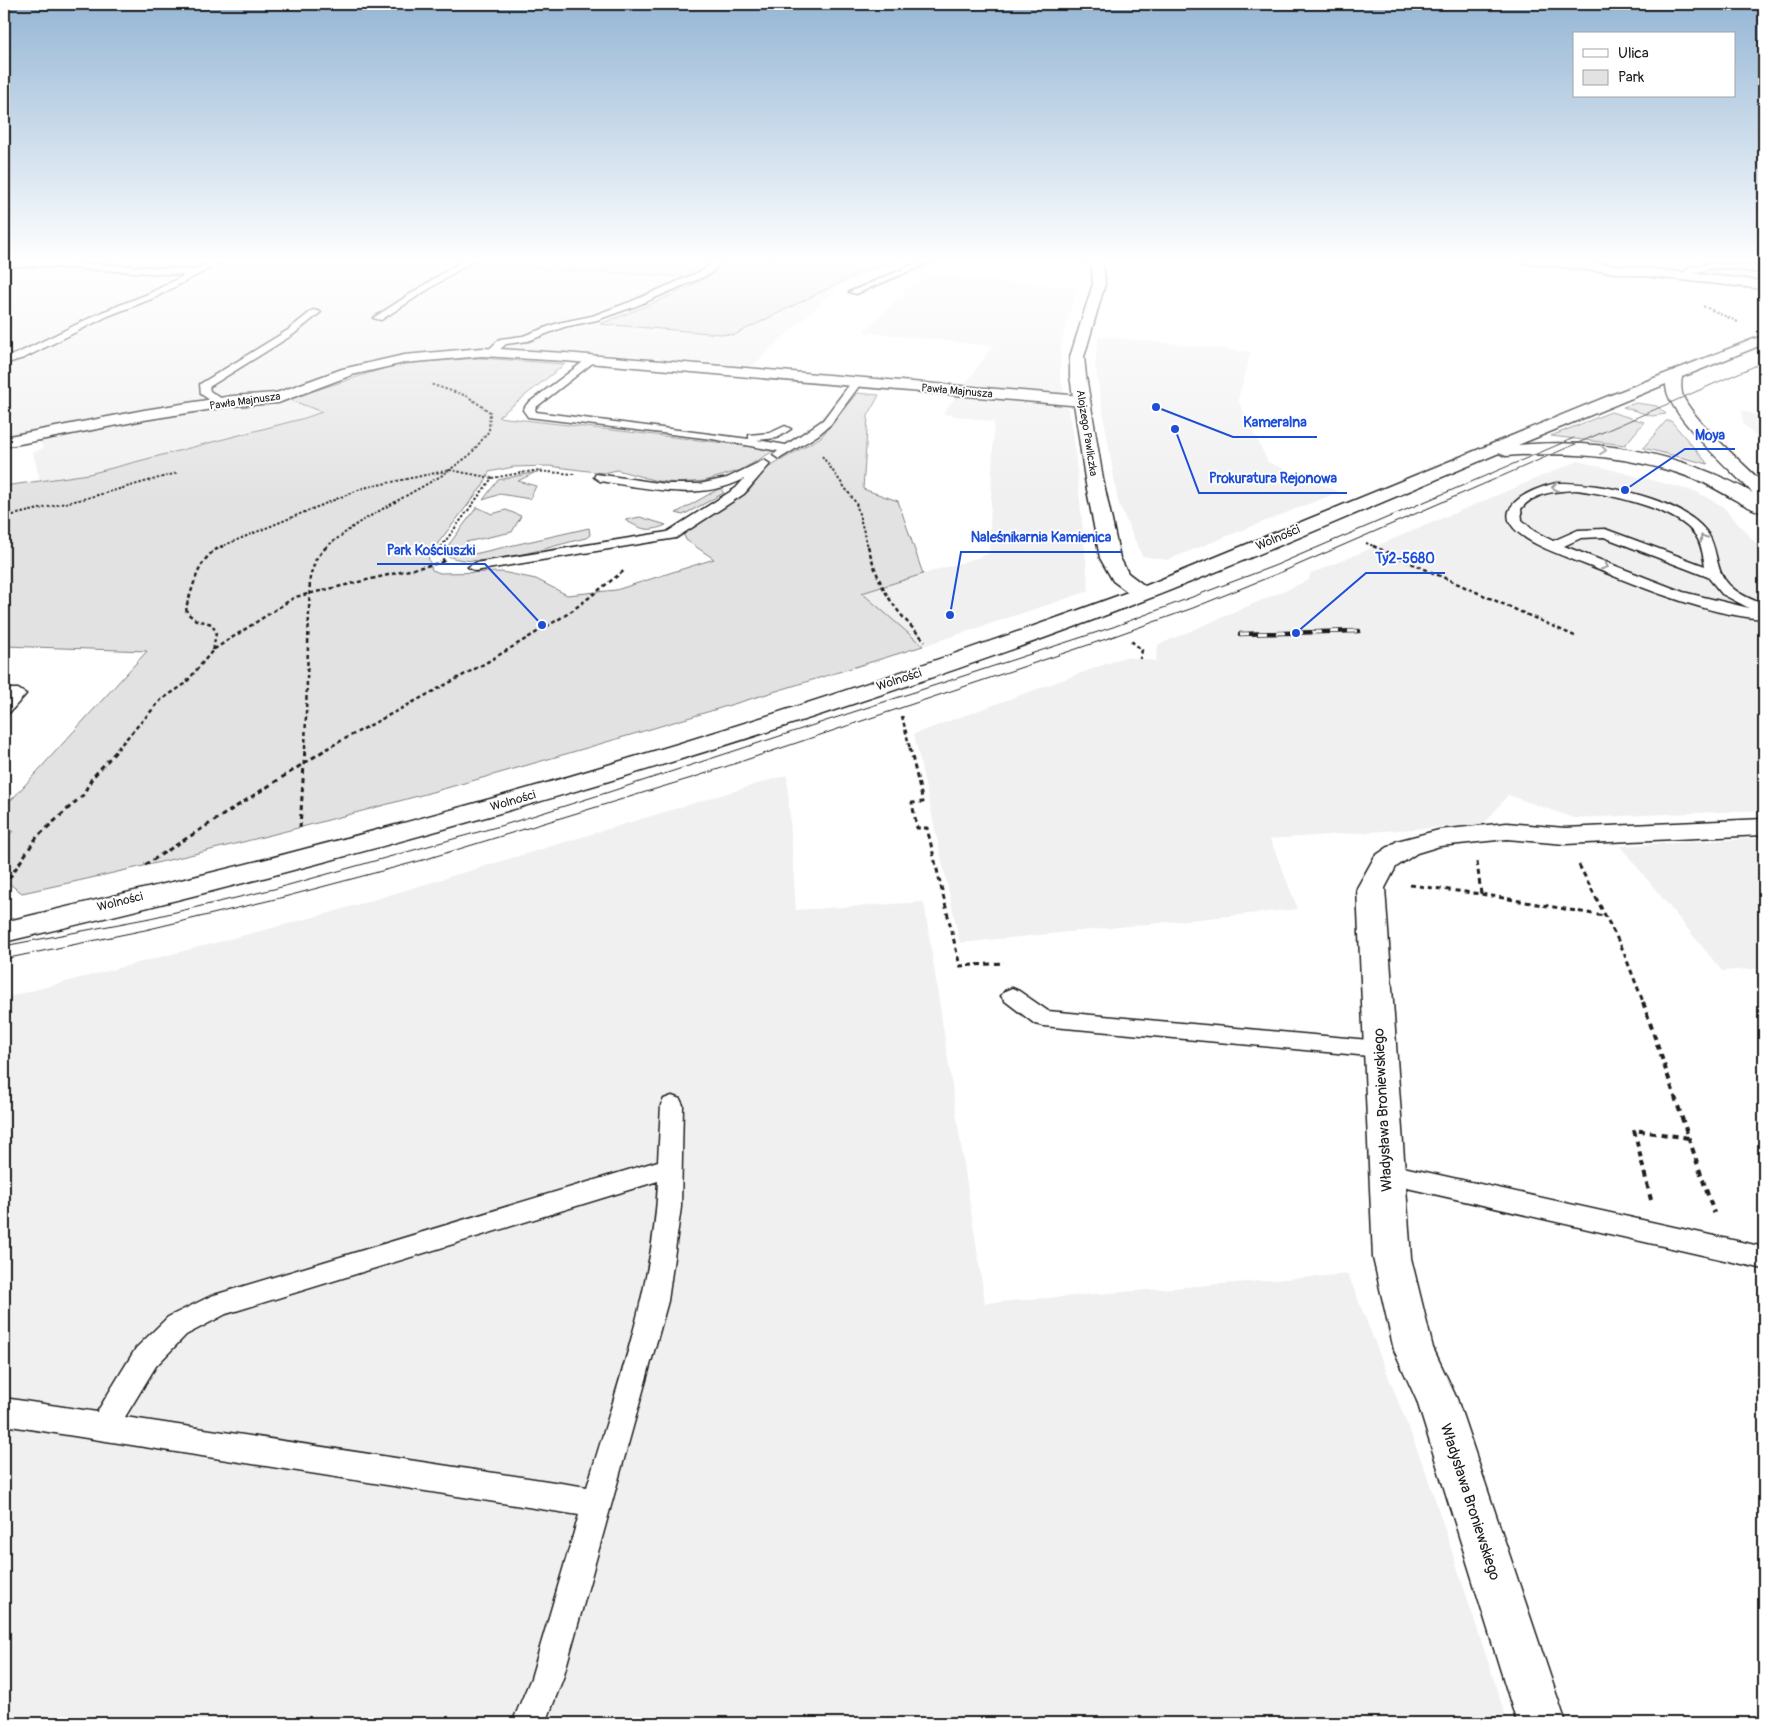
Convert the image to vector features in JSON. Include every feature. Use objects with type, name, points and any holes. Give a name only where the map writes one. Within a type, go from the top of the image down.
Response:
[{"type":"street","name":"Alojzego Pawliczka","points":[[1082,340],[1077,357],[1082,401],[1094,479],[1110,558],[1120,577],[1143,594]]},
{"type":"street","name":"Wolności","points":[[4,932],[305,858],[613,772],[751,729],[1025,638],[1143,594],[1763,340]]},
{"type":"street","name":"Pawła Majnusza","points":[[4,442],[221,403],[278,398],[372,365],[440,354],[491,352],[1082,401]]},
{"type":"street","points":[[1674,375],[1674,394],[1693,419],[1762,490]]},
{"type":"street","points":[[1617,398],[1656,400],[1693,419]]},
{"type":"street","points":[[1468,459],[1521,449],[1568,448],[1623,452],[1656,458],[1714,479],[1764,506]]},
{"type":"street","name":"Władysława Broniewskiego","points":[[1541,1723],[1436,1398],[1414,1350],[1392,1258],[1385,1172],[1371,888],[1385,862],[1407,847],[1439,838],[1507,831],[1565,836],[1764,827]]},
{"type":"lane","points":[[4,361],[51,340]]},
{"type":"lane","points":[[221,403],[205,392],[204,386],[279,340]]},
{"type":"lane","points":[[491,352],[503,341],[519,340]]},
{"type":"lane","points":[[591,359],[531,406],[528,410],[532,415],[712,436],[788,449]]},
{"type":"lane","points":[[600,477],[675,488],[701,487],[729,482],[764,464],[808,437],[827,422],[857,382]]},
{"type":"lane","points":[[712,436],[773,436],[785,429]]},
{"type":"lane","points":[[475,567],[671,535],[740,491],[764,464]]},
{"type":"lane","points":[[1764,609],[1738,599],[1724,588],[1713,574],[1708,542],[1698,530],[1680,517],[1658,507],[1590,486],[1554,486],[1518,501],[1514,509],[1516,518],[1524,531],[1554,546],[1685,598],[1720,608],[1764,615]]},
{"type":"lane","points":[[1554,546],[1578,534],[1604,533],[1713,574]]},
{"type":"lane","points":[[4,694],[18,694],[4,709]]},
{"type":"lane","points":[[1012,996],[1042,1018],[1380,1049]]},
{"type":"lane","points":[[529,1723],[547,1678],[655,1301],[668,1207],[672,1105]]},
{"type":"lane","points":[[103,1428],[146,1357],[177,1326],[220,1304],[670,1167]]},
{"type":"lane","points":[[1385,1172],[1764,1258]]},
{"type":"lane","points":[[4,1412],[597,1503]]},
{"type":"path","points":[[300,834],[305,763],[309,594],[310,577],[316,559],[330,542],[358,523],[450,470],[470,455],[489,431],[490,412],[467,396],[372,365]]},
{"type":"path","points":[[808,437],[856,503],[874,574],[895,610],[931,647]]},
{"type":"path","points":[[213,650],[216,633],[212,624],[196,620],[187,613],[186,607],[203,561],[211,551],[363,488],[450,470],[492,478],[511,472],[536,470],[600,477]]},
{"type":"path","points":[[4,517],[87,498],[177,473]]},
{"type":"path","points":[[443,562],[439,552],[445,538],[485,491],[492,478]]},
{"type":"path","points":[[139,868],[345,737],[484,664],[569,613],[671,535]]},
{"type":"path","points":[[1366,543],[1577,637]]},
{"type":"path","points":[[4,886],[42,831],[76,804],[87,792],[92,778],[162,700],[185,684],[213,650],[295,597],[443,562],[456,566],[475,567]]},
{"type":"path","points":[[1132,641],[1142,650],[1140,659]]},
{"type":"path","points":[[902,716],[923,802],[912,803],[917,828],[927,828],[960,966],[1004,963]]},
{"type":"path","points":[[1565,836],[1622,948],[1655,1034],[1725,1249]]},
{"type":"path","points":[[1476,855],[1481,894]]},
{"type":"path","points":[[1403,884],[1481,894],[1605,916]]},
{"type":"path","points":[[1660,1234],[1634,1130],[1689,1138]]},
{"type":"shaded area","points":[[4,340],[781,340],[752,366],[582,352],[478,348],[446,351],[373,361],[271,397],[245,394],[4,437]]},
{"type":"shaded area","points":[[934,340],[1063,340],[1060,375],[1073,431],[1089,591],[923,646],[862,593],[989,554],[994,422],[943,414],[993,346]]},
{"type":"shaded area","points":[[1098,340],[1133,340],[1251,352],[1238,400],[1268,462],[1339,492],[1167,560],[1142,556],[1118,502],[1095,364]]},
{"type":"shaded area","points":[[288,399],[323,412],[252,433],[89,474],[40,480],[33,453],[43,448],[38,438],[231,404]]},
{"type":"shaded area","points":[[1742,410],[1764,418],[1764,444],[1743,424]]},
{"type":"shaded area","points":[[1578,461],[1697,492],[1722,506],[1764,552],[1764,810],[1574,818],[1508,795],[1484,824],[1270,839],[1298,909],[960,943],[914,734],[1125,657],[1156,661],[1158,645],[1309,580],[1310,574]]},
{"type":"shaded area","points":[[787,775],[796,910],[924,902],[985,1303],[1348,1274],[1426,1472],[1508,1723],[4,1723],[4,998],[333,912]]},
{"type":"shaded area","points":[[1764,838],[1764,968],[1722,971],[1620,846]]},
{"type":"green space","points":[[480,358],[565,364],[498,417],[777,449],[741,470],[705,481],[678,483],[657,481],[617,470],[604,473],[549,466],[513,467],[489,472],[484,484],[428,556],[432,570],[440,573],[502,572],[536,579],[567,595],[616,590],[714,559],[686,540],[683,533],[749,491],[766,469],[821,437],[857,393],[879,395],[868,416],[863,489],[898,501],[923,574],[862,593],[923,646],[587,748],[363,811],[250,840],[22,893],[4,880],[4,841],[13,831],[4,830],[4,808],[147,651],[4,646],[4,601],[10,595],[4,594],[4,486],[89,474],[305,418],[322,412],[288,399],[398,364]]},
{"type":"green space","points":[[1636,403],[1657,406],[1666,414],[1652,416],[1623,407]]},
{"type":"green space","points":[[1611,412],[1644,422],[1625,445],[1551,436]]},
{"type":"green space","points":[[1666,421],[1671,421],[1708,464],[1643,448]]},
{"type":"green space","points":[[536,472],[518,481],[536,486],[530,499],[500,494],[483,500],[498,480]]},
{"type":"green space","points":[[720,488],[724,493],[683,515],[676,513]]},
{"type":"green space","points":[[477,507],[492,514],[506,510],[521,516],[512,532],[466,542],[474,554],[589,528],[590,535],[586,538],[497,559],[478,561],[462,560],[448,556],[447,547]]},
{"type":"green space","points":[[640,517],[666,525],[654,529],[645,529],[625,520]]},
{"type":"tram line","points":[[4,959],[145,930],[284,897],[423,860],[698,776],[1106,639],[1193,608],[1284,571],[1764,362]]},
{"type":"tram line","points":[[4,946],[150,918],[274,889],[507,824],[609,792],[1113,627],[1274,566],[1574,438]]},
{"type":"railway","points":[[1240,634],[1359,631]]},
{"type":"place","name":"Kameralna","points":[[1156,407]]},
{"type":"place","name":"Prokuratura Rejonowa","points":[[1175,429]]},
{"type":"place","name":"Moya","points":[[1625,490]]},
{"type":"place","name":"Naleśnikarnia Kamienica","points":[[950,615]]},
{"type":"place","name":"Park Kościuszki","points":[[542,625]]},
{"type":"place","name":"Ty2-5680","points":[[1296,633]]}]
